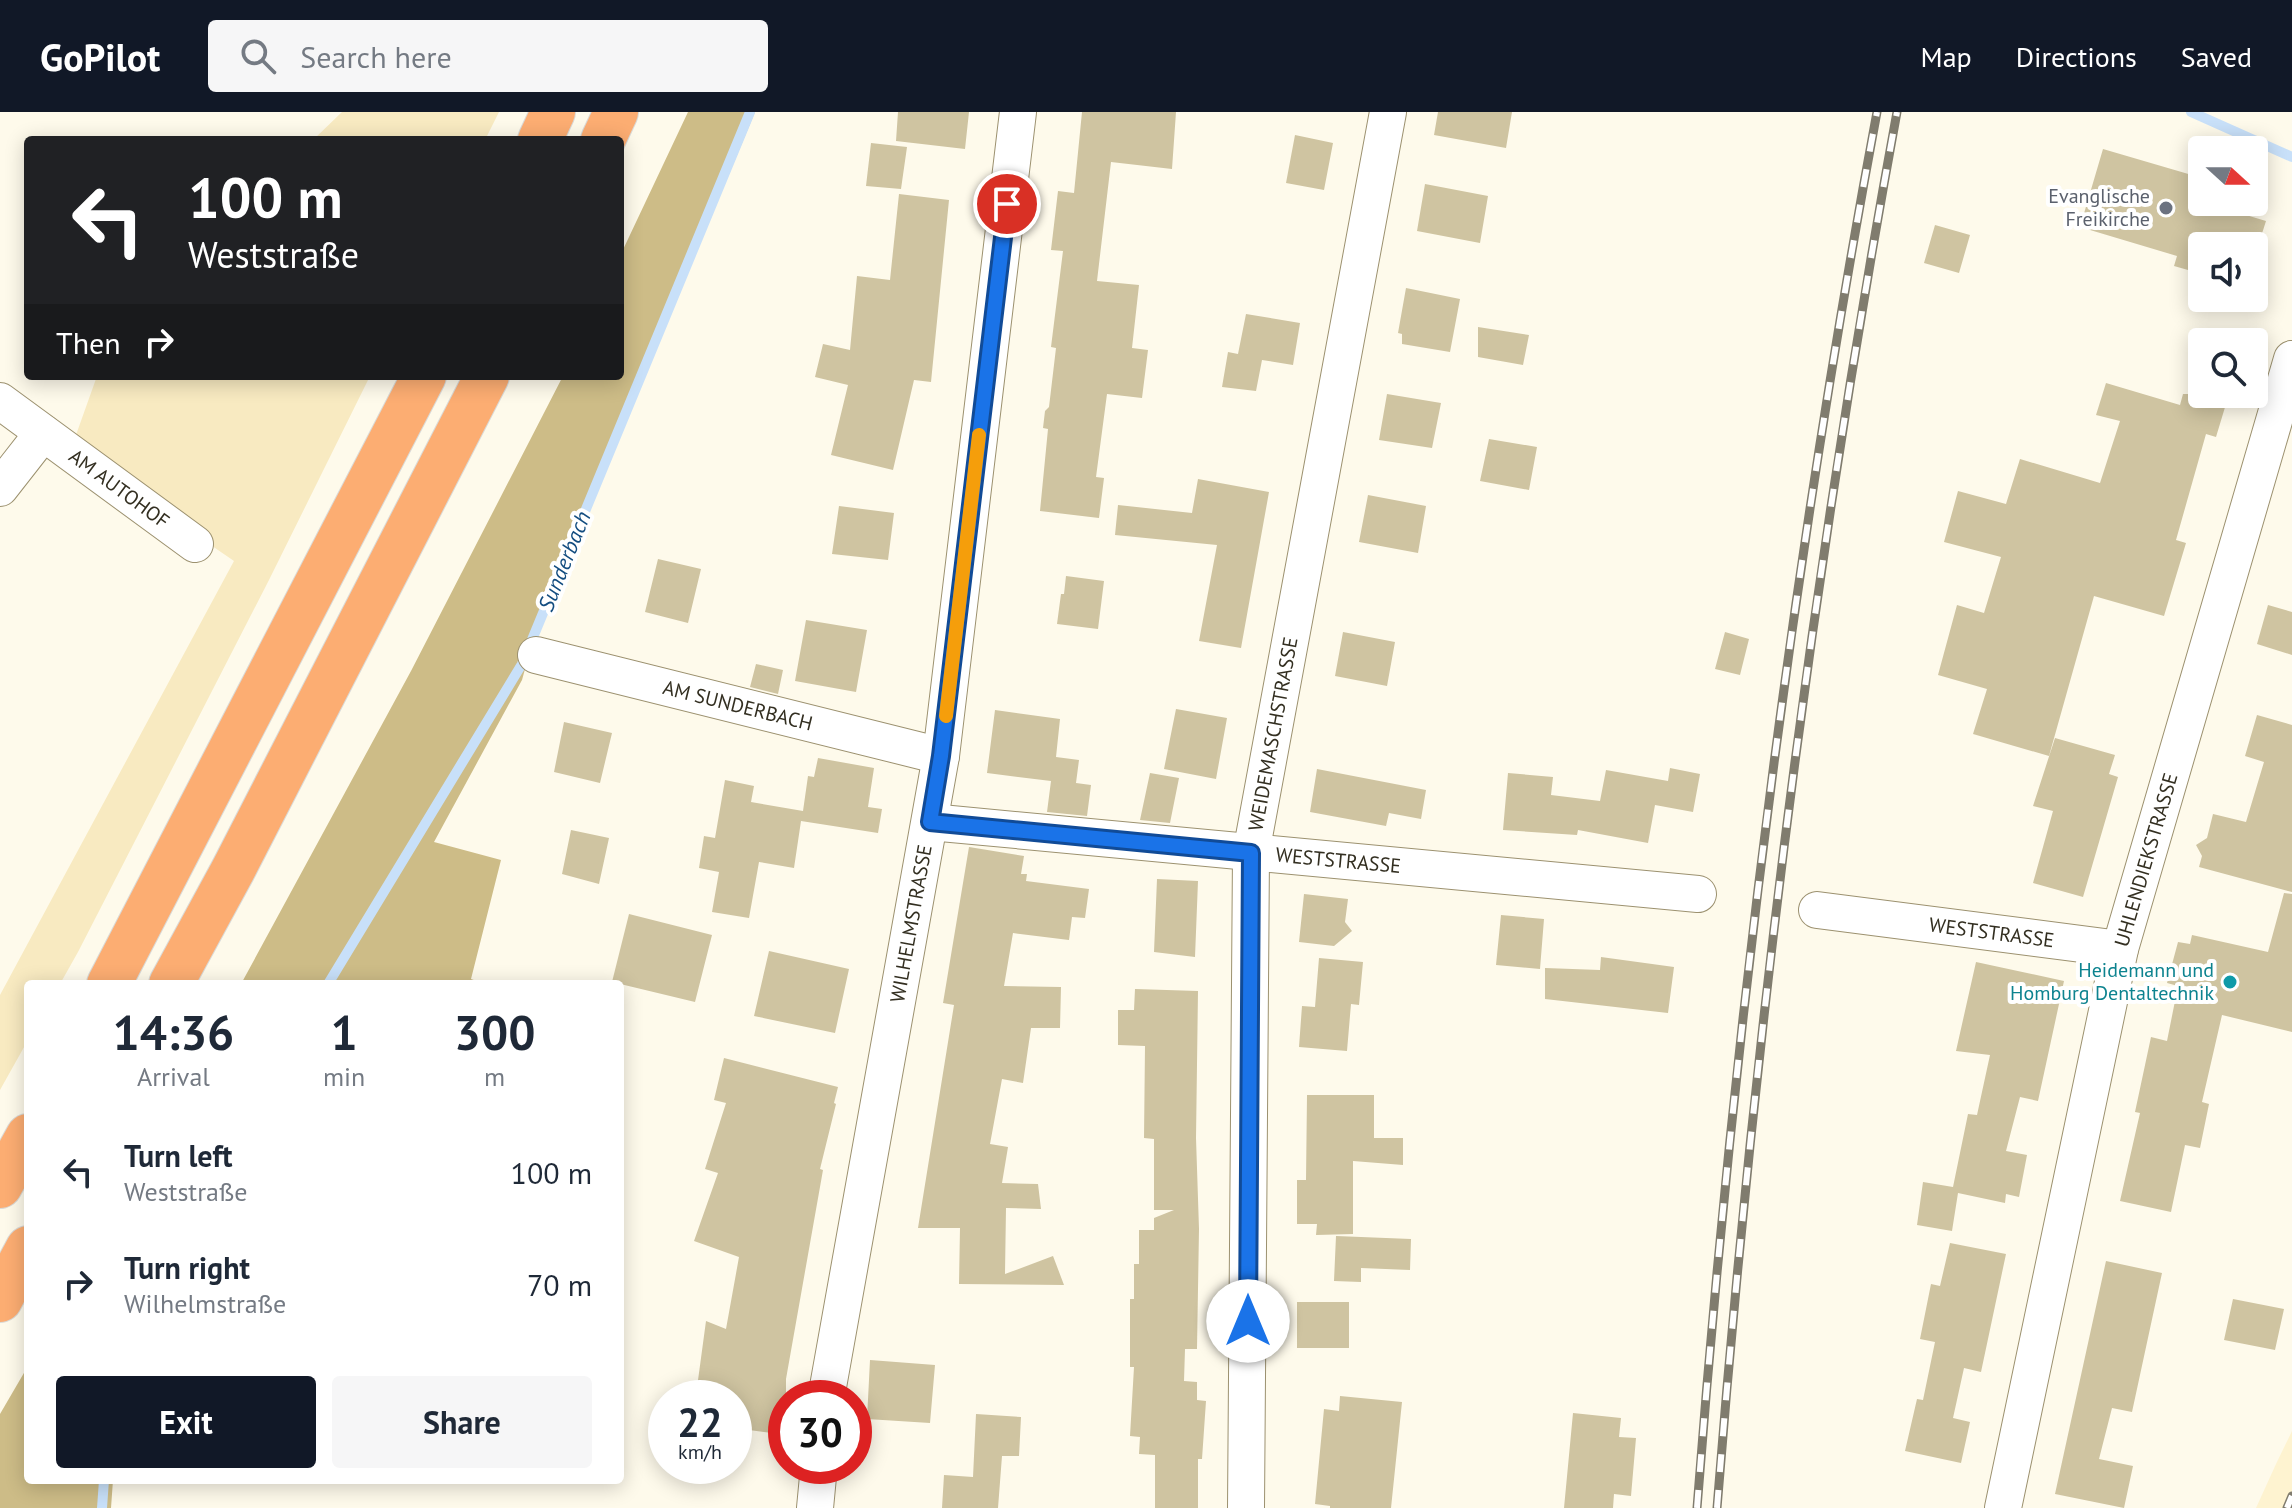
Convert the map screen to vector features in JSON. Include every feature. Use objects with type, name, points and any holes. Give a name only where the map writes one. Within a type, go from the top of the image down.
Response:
[{"type":"highway","points":[[542,136],[553,112]]},
{"type":"highway","points":[[605,136],[616,112]]},
{"type":"highway","points":[[111,980],[422,380]]},
{"type":"highway","points":[[173,980],[485,380]]},
{"type":"highway","points":[[0,1186],[24,1143]]},
{"type":"highway","points":[[0,1300],[24,1255]]},
{"type":"street","name":"WILHELMSTRASSE","points":[[829,1380],[941,756],[1018,112]]},
{"type":"street","name":"WEIDEMASCHSTRASSE","points":[[1246,1508],[1251,853],[1388,112]]},
{"type":"street","name":"UHLENDIEKSTRASSE","points":[[2003,1508],[2120,949],[2292,359]]},
{"type":"street","name":"AM AUTOHOF","points":[[0,401],[195,544]]},
{"type":"street","points":[[0,488],[43,433]]},
{"type":"street","name":"AM SUNDERBACH","points":[[536,655],[941,756]]},
{"type":"street","name":"WESTSTRASSE","points":[[930,822],[1698,894]]},
{"type":"street","name":"WESTSTRASSE","points":[[1817,910],[2120,949]]},
{"type":"street","points":[[815,1508],[817,1484]]},
{"type":"shaded area","points":[[342,112],[499,112],[487,136],[317,136]]},
{"type":"shaded area","points":[[688,112],[755,112],[532,644],[522,680],[434,842],[501,860],[471,979],[474,980],[243,980],[411,671],[561,380],[624,380],[624,248]]},
{"type":"shaded area","points":[[96,380],[368,380],[269,580],[62,980],[24,980],[24,1047],[0,1090],[0,995],[234,561],[71,449]]},
{"type":"shaded area","points":[[24,1373],[24,1484],[113,1484],[111,1508],[0,1508],[0,1414]]},
{"type":"shaded area","points":[[2292,1431],[2292,1508],[2256,1508],[2276,1464]]},
{"type":"building","points":[[898,112],[969,112],[965,149],[896,141]]},
{"type":"building","points":[[1082,112],[1176,112],[1172,169],[1111,162],[1097,281],[1139,285],[1132,348],[1148,350],[1142,398],[1107,394],[1096,477],[1104,478],[1099,518],[1040,511],[1048,429],[1043,428],[1045,411],[1049,407],[1056,348],[1051,347],[1063,251],[1051,250],[1058,191],[1074,193]]},
{"type":"building","points":[[1438,112],[1512,112],[1506,148],[1434,135]]},
{"type":"building","points":[[1295,135],[1333,143],[1324,190],[1286,183]]},
{"type":"building","points":[[871,143],[907,147],[901,189],[866,186]]},
{"type":"building","name":"Evanglische Freikirche","points":[[2103,149],[2188,174],[2188,216],[2249,216],[2266,221],[2262,232],[2188,232],[2188,270],[2174,266],[2177,256],[2080,227]]},
{"type":"building","points":[[1425,184],[1488,196],[1480,243],[1417,231]]},
{"type":"building","points":[[899,194],[949,200],[931,382],[914,380],[893,470],[831,455],[848,385],[815,377],[823,344],[850,350],[857,276],[890,280]]},
{"type":"building","points":[[1935,225],[1970,235],[1959,273],[1924,263]]},
{"type":"building","points":[[1406,288],[1460,299],[1450,352],[1402,344],[1402,334],[1398,333]]},
{"type":"building","points":[[1246,314],[1300,323],[1293,365],[1262,360],[1256,391],[1222,387],[1228,352],[1238,354]]},
{"type":"building","points":[[1478,327],[1529,335],[1523,365],[1478,357]]},
{"type":"building","points":[[2106,383],[2180,405],[2183,394],[2188,394],[2188,408],[2225,408],[2216,437],[2206,434],[2176,540],[2186,543],[2164,616],[2094,596],[2049,756],[1973,734],[1987,689],[1938,675],[1957,605],[1984,613],[2001,557],[1944,542],[1958,491],[2006,504],[2020,459],[2100,483],[2120,421],[2096,415]]},
{"type":"building","points":[[1387,394],[1441,403],[1432,448],[1379,440]]},
{"type":"building","points":[[1489,439],[1537,447],[1529,490],[1480,481]]},
{"type":"building","points":[[1198,479],[1269,492],[1241,648],[1199,641],[1217,545],[1115,535],[1118,505],[1192,513]]},
{"type":"building","points":[[1368,495],[1426,506],[1418,553],[1359,542]]},
{"type":"building","points":[[839,506],[894,513],[888,560],[832,554]]},
{"type":"building","points":[[658,559],[701,569],[688,623],[645,612]]},
{"type":"building","points":[[1066,576],[1104,581],[1098,629],[1057,624]]},
{"type":"building","points":[[2268,605],[2292,612],[2292,655],[2257,644]]},
{"type":"building","points":[[806,620],[867,630],[856,692],[795,681]]},
{"type":"building","points":[[1343,632],[1395,642],[1387,686],[1335,676]]},
{"type":"building","points":[[1725,632],[1749,639],[1740,675],[1715,669]]},
{"type":"building","points":[[756,664],[783,670],[778,694],[750,687]]},
{"type":"building","points":[[1176,709],[1227,718],[1216,779],[1164,769]]},
{"type":"building","points":[[995,710],[1060,719],[1056,757],[1079,760],[1076,783],[1091,785],[1087,816],[1047,812],[1051,781],[987,773]]},
{"type":"building","points":[[2257,715],[2292,725],[2292,892],[2199,867],[2202,856],[2196,845],[2207,838],[2213,814],[2246,822],[2264,762],[2245,756]]},
{"type":"building","points":[[564,722],[612,733],[600,783],[554,772]]},
{"type":"building","points":[[2055,738],[2115,755],[2109,774],[2118,777],[2083,897],[2033,883],[2053,811],[2033,806]]},
{"type":"building","points":[[818,758],[874,768],[868,807],[882,809],[878,833],[801,821],[794,868],[759,862],[749,918],[712,912],[719,872],[699,868],[704,836],[715,838],[725,780],[754,786],[751,802],[803,811],[808,776],[814,777]]},
{"type":"building","points":[[1670,768],[1700,774],[1693,812],[1655,805],[1648,843],[1578,830],[1577,835],[1503,830],[1508,773],[1553,777],[1551,795],[1600,801],[1606,770],[1668,781]]},
{"type":"building","points":[[1317,769],[1426,790],[1421,819],[1389,813],[1386,826],[1310,812]]},
{"type":"building","points":[[1150,773],[1179,778],[1170,823],[1140,820]]},
{"type":"building","points":[[571,830],[609,838],[599,884],[562,874]]},
{"type":"building","points":[[969,847],[1024,856],[1021,874],[1027,874],[1026,881],[1089,889],[1085,918],[1072,917],[1069,940],[1013,933],[1004,986],[1061,987],[1060,1028],[1031,1028],[1023,1083],[1002,1079],[990,1144],[1008,1147],[1002,1183],[1038,1184],[1041,1209],[1006,1208],[1005,1274],[1053,1256],[1064,1285],[959,1284],[960,1228],[918,1228],[954,1005],[943,1003]]},
{"type":"building","points":[[1157,879],[1198,881],[1195,957],[1154,952]]},
{"type":"building","points":[[2284,893],[2292,894],[2292,1032],[2222,1015],[2202,1102],[2209,1104],[2200,1148],[2185,1145],[2171,1212],[2120,1201],[2140,1113],[2135,1112],[2151,1037],[2167,1041],[2178,986],[2167,983],[2178,942],[2190,944],[2192,935],[2268,952]]},
{"type":"building","points":[[1304,894],[1348,899],[1345,922],[1352,931],[1334,946],[1299,942]]},
{"type":"building","points":[[629,914],[712,935],[695,1002],[624,985],[624,980],[612,980]]},
{"type":"building","points":[[1501,915],[1544,919],[1540,969],[1496,965]]},
{"type":"building","points":[[769,951],[849,969],[835,1033],[754,1016]]},
{"type":"building","points":[[1601,957],[1674,967],[1668,1013],[1545,999],[1545,968],[1600,970]]},
{"type":"building","points":[[1319,958],[1363,962],[1359,1005],[1351,1004],[1347,1051],[1299,1047],[1302,1006],[1315,1007]]},
{"type":"building","points":[[1976,962],[2064,981],[2038,1101],[2020,1097],[2006,1151],[2027,1155],[2019,1197],[2006,1194],[2005,1203],[1958,1193],[1952,1231],[1917,1225],[1923,1182],[1953,1187],[1968,1114],[1977,1115],[1990,1055],[1956,1051]]},
{"type":"building","points":[[1135,989],[1198,991],[1197,1349],[1185,1349],[1184,1381],[1197,1382],[1197,1400],[1206,1401],[1202,1459],[1198,1459],[1198,1508],[1155,1508],[1155,1455],[1139,1454],[1140,1437],[1130,1436],[1134,1367],[1130,1367],[1130,1299],[1134,1299],[1134,1264],[1139,1264],[1139,1230],[1154,1230],[1154,1218],[1174,1210],[1154,1210],[1154,1139],[1144,1138],[1145,1046],[1118,1045],[1118,1010],[1134,1010]]},
{"type":"building","points":[[724,1058],[838,1087],[820,1169],[823,1170],[786,1380],[768,1380],[768,1432],[752,1430],[752,1380],[698,1380],[706,1321],[726,1329],[739,1257],[694,1241],[718,1173],[705,1169],[726,1103],[714,1100]]},
{"type":"building","points":[[1307,1095],[1374,1095],[1374,1138],[1403,1138],[1403,1165],[1353,1161],[1353,1234],[1316,1235],[1317,1224],[1297,1224],[1297,1180],[1306,1180]]},
{"type":"building","points":[[1336,1236],[1411,1239],[1410,1270],[1361,1268],[1361,1282],[1334,1281]]},
{"type":"building","points":[[1950,1243],[2006,1254],[1981,1372],[1964,1368],[1953,1418],[1970,1422],[1961,1463],[1905,1451],[1917,1399],[1923,1400],[1935,1342],[1920,1339],[1931,1284],[1940,1286]]},
{"type":"building","points":[[2106,1261],[2162,1273],[2132,1412],[2112,1408],[2099,1459],[2133,1466],[2124,1508],[2055,1494]]},
{"type":"building","points":[[2233,1299],[2284,1309],[2275,1350],[2224,1340]]},
{"type":"building","points":[[1297,1302],[1349,1302],[1349,1348],[1297,1348]]},
{"type":"building","points":[[870,1360],[935,1365],[930,1423],[872,1419],[872,1380],[869,1380]]},
{"type":"building","points":[[1340,1396],[1402,1402],[1391,1508],[1330,1508],[1315,1504],[1324,1409],[1339,1411]]},
{"type":"building","points":[[1573,1413],[1621,1418],[1619,1437],[1636,1438],[1631,1496],[1614,1494],[1613,1508],[1564,1508]]},
{"type":"building","points":[[976,1414],[1021,1417],[1019,1456],[1002,1456],[998,1508],[942,1508],[944,1475],[973,1477]]},
{"type":"waterway","name":"Sunderbach","points":[[330,980],[522,664],[750,112]]},
{"type":"waterway","name":"Sunderbach","points":[[2191,112],[2292,157]]},
{"type":"waterway","name":"Sunderbach","points":[[102,1508],[104,1484]]},
{"type":"railway","points":[[1697,1508],[1728,1157],[1768,807],[1818,459],[1877,112]]},
{"type":"railway","points":[[1717,1508],[1749,1157],[1789,808],[1838,459],[1897,112]]},
{"type":"railway","points":[[2287,1508],[2292,1496]]},
{"type":"slow traffic","points":[[946,716],[979,435]]},
{"type":"place","name":"Evanglische Freikirche","points":[[2166,208]]},
{"type":"place","name":"Heidemann und Homburg Dentaltechnik","points":[[2230,982]]},
{"type":"route","points":[[1007,204],[941,756],[930,822],[1251,853],[1248,1321]]}]
